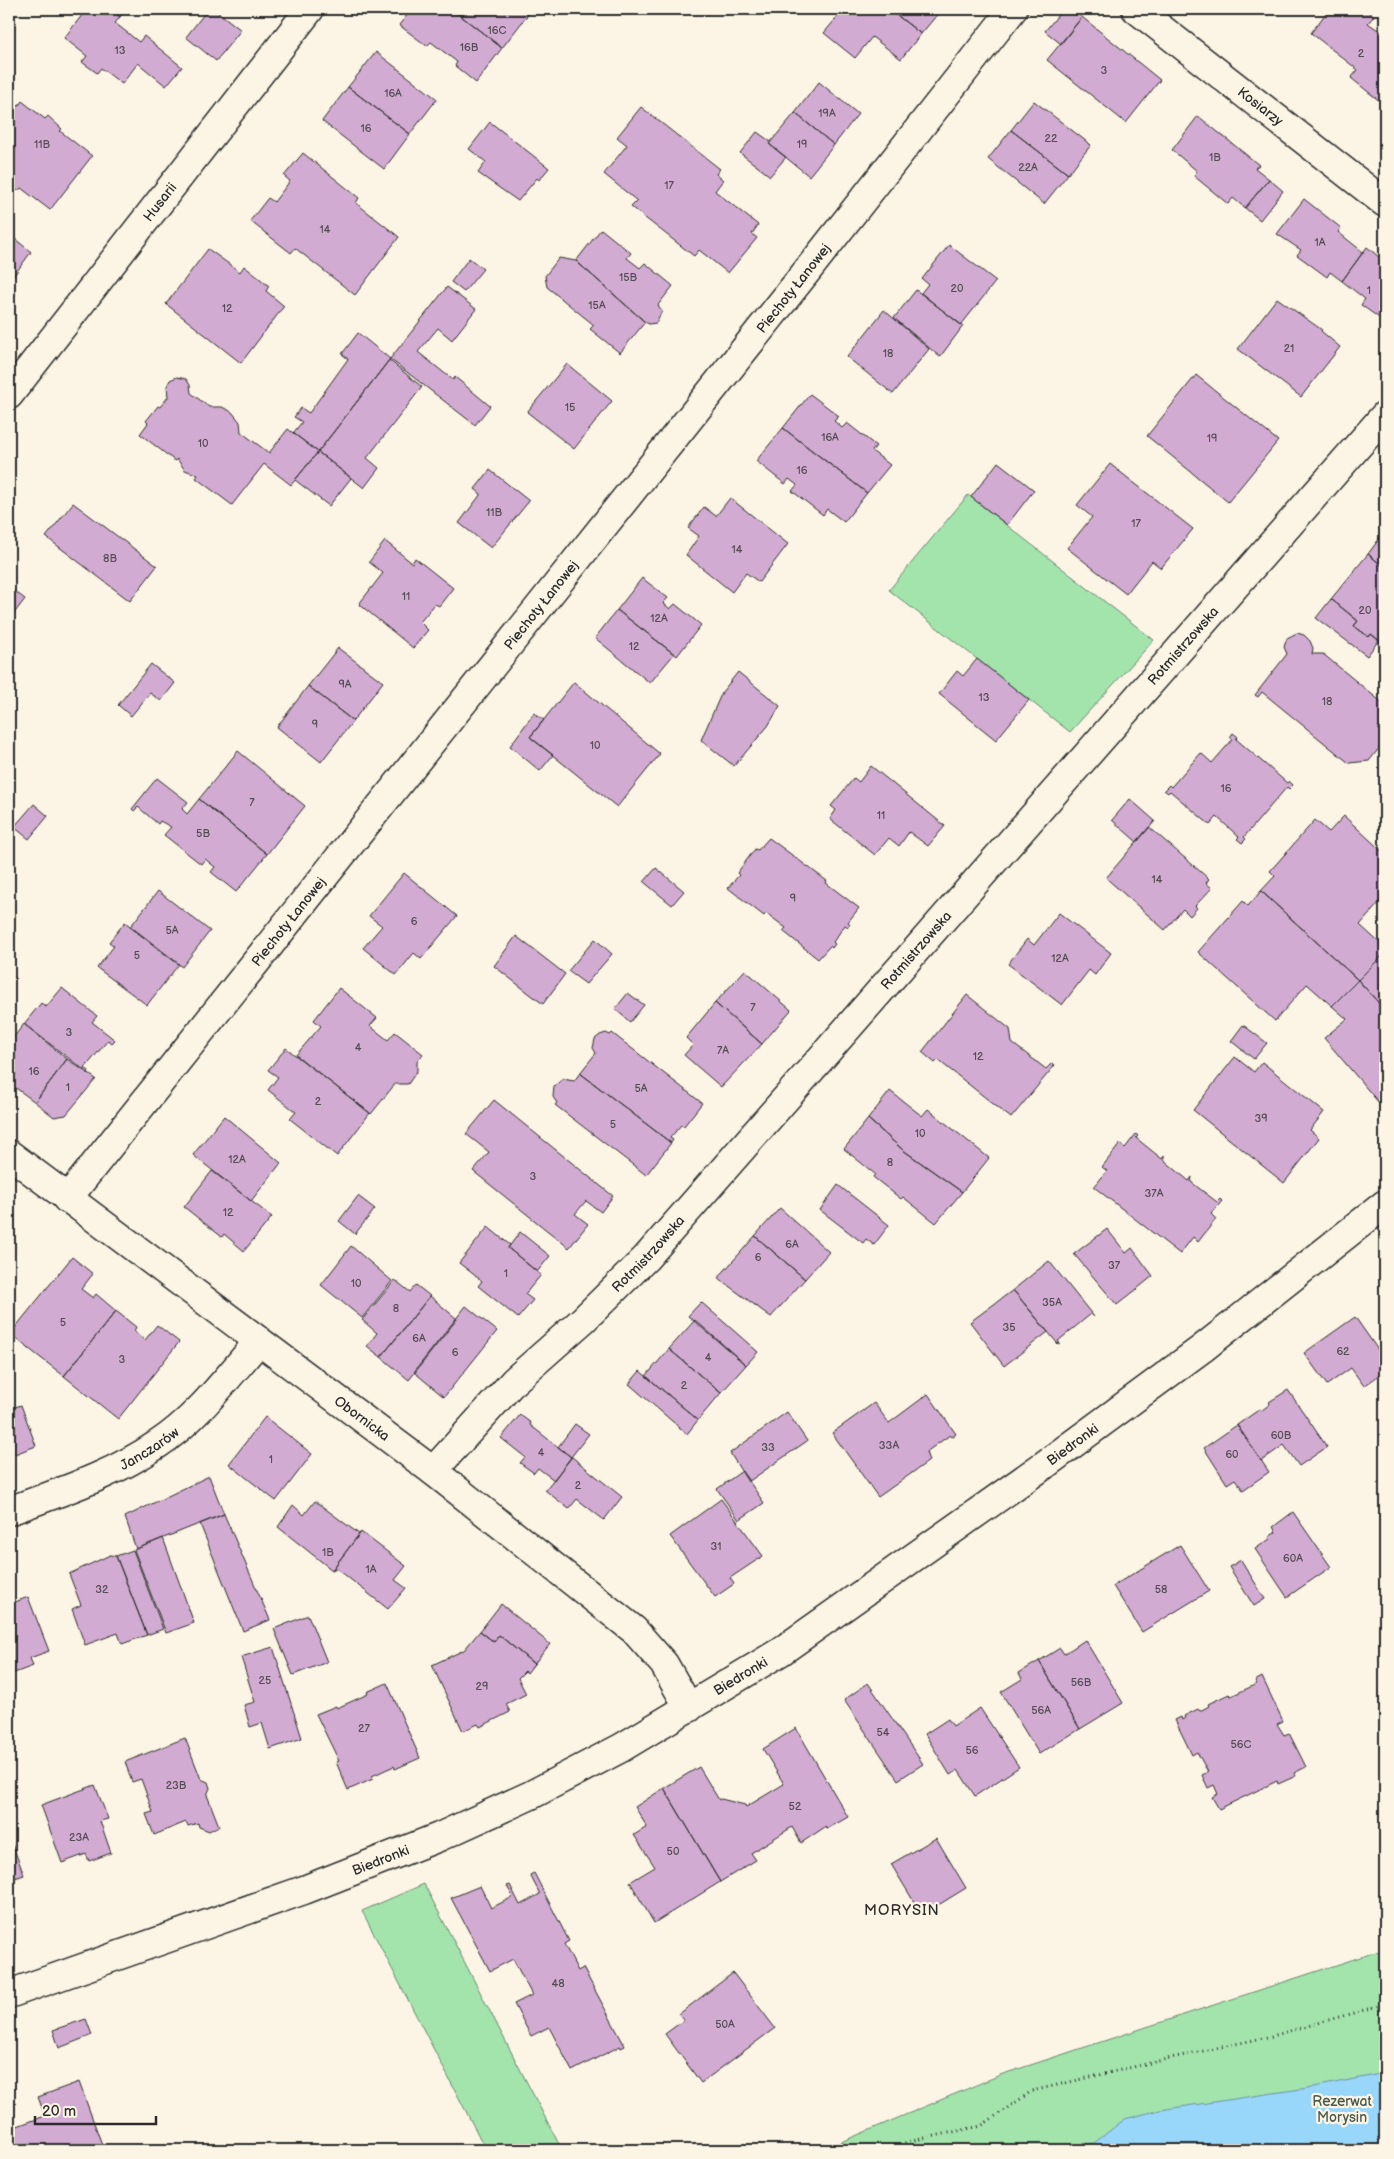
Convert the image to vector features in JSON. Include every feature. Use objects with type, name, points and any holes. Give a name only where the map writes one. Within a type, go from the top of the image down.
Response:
[{"type":"street","name":"Husarii","points":[[9,395],[310,9]]},
{"type":"street","name":"Piechoty Łanowej","points":[[68,1199],[807,271],[1013,9]]},
{"type":"street","name":"Kosiarzy","points":[[1136,9],[1385,203]]},
{"type":"street","name":"Rotmistrzowska","points":[[433,1472],[514,1381],[583,1320],[646,1258],[1385,415]]},
{"type":"street","name":"Obornicka","points":[[9,1154],[433,1472],[634,1630],[664,1664],[689,1708]]},
{"type":"street","name":"Biedronki","points":[[9,1994],[304,1890],[440,1837],[532,1795],[621,1748],[780,1652],[1047,1463],[1203,1348],[1385,1204]]},
{"type":"street","name":"Janczarów","points":[[9,1510],[120,1468],[159,1444],[191,1417],[259,1341]]},
{"type":"path","points":[[886,2150],[907,2142],[981,2126],[1032,2091],[1272,2036],[1385,2004]]},
{"type":"green space","points":[[968,495],[1154,640],[1070,732],[889,590]]},
{"type":"green space","points":[[424,1884],[562,2150],[486,2150],[362,1911]]},
{"type":"green space","points":[[1385,1949],[1385,2150],[822,2150],[1000,2075]]},
{"type":"water","name":"Rezerwat Morysin","points":[[1385,2073],[1385,2150],[1047,2150],[1094,2143],[1125,2119],[1160,2110],[1314,2087]]},
{"type":"building","points":[[87,9],[110,9],[120,17],[115,23],[139,42],[144,36],[182,67],[166,86],[138,63],[122,84],[101,68],[97,73],[82,62],[87,56],[64,38]]},
{"type":"building","points":[[110,9],[127,9],[120,17]]},
{"type":"building","points":[[208,9],[214,9],[241,30],[216,61],[186,37]]},
{"type":"building","points":[[412,9],[452,9],[502,48],[476,83],[455,66],[457,62],[431,42],[427,46],[399,25]]},
{"type":"building","points":[[452,9],[526,9],[530,12],[502,48]]},
{"type":"building","points":[[844,9],[889,9],[921,34],[901,59],[872,37],[855,58],[824,33]]},
{"type":"building","points":[[889,9],[942,9],[921,34]]},
{"type":"building","points":[[1063,9],[1071,9],[1082,17],[1061,44],[1045,31]]},
{"type":"building","points":[[1329,9],[1365,9],[1374,16],[1368,23],[1385,35],[1385,99],[1382,103],[1351,78],[1358,70],[1311,33]]},
{"type":"building","points":[[1082,17],[1160,80],[1126,123],[1047,60]]},
{"type":"building","points":[[376,52],[437,99],[410,134],[348,87]]},
{"type":"building","points":[[819,82],[858,114],[834,145],[795,113]]},
{"type":"building","points":[[348,87],[410,134],[384,169],[322,121]]},
{"type":"building","points":[[22,101],[45,119],[48,116],[62,129],[60,131],[92,156],[50,210],[21,188],[18,191],[9,183],[9,118]]},
{"type":"building","points":[[1034,101],[1091,145],[1068,174],[1011,130]]},
{"type":"building","points":[[641,107],[720,169],[716,174],[723,180],[715,191],[758,225],[752,234],[757,238],[728,273],[699,250],[694,256],[631,207],[637,201],[604,174],[627,145],[617,137]]},
{"type":"building","points":[[795,113],[834,145],[809,176],[769,144]]},
{"type":"building","points":[[1198,116],[1259,165],[1255,168],[1269,179],[1245,208],[1233,198],[1228,204],[1194,176],[1197,171],[1172,150]]},
{"type":"building","points":[[490,122],[549,168],[539,180],[537,178],[518,201],[478,173],[486,162],[469,149]]},
{"type":"building","points":[[1011,130],[1068,174],[1044,204],[988,159]]},
{"type":"building","points":[[757,132],[771,142],[769,144],[786,157],[770,176],[740,153]]},
{"type":"building","points":[[303,153],[359,198],[356,203],[399,237],[355,295],[295,248],[291,253],[250,221],[268,198],[274,202],[290,181],[284,176]]},
{"type":"building","points":[[1269,179],[1283,191],[1260,220],[1245,208]]},
{"type":"building","points":[[1304,199],[1341,228],[1338,232],[1363,252],[1342,281],[1330,272],[1327,277],[1297,255],[1301,250],[1277,234]]},
{"type":"building","points":[[601,229],[631,253],[627,258],[640,268],[645,263],[673,286],[658,305],[662,311],[656,323],[649,324],[645,322],[576,261]]},
{"type":"building","points":[[9,234],[31,252],[9,282]]},
{"type":"building","points":[[949,245],[996,281],[961,325],[921,293],[928,284],[922,279]]},
{"type":"building","points":[[1367,247],[1385,262],[1385,322],[1361,305],[1365,299],[1342,281]]},
{"type":"building","points":[[208,249],[240,272],[244,266],[269,286],[266,291],[284,306],[241,363],[166,304]]},
{"type":"building","points":[[469,258],[483,269],[464,292],[451,282]]},
{"type":"building","points":[[559,258],[576,261],[645,322],[620,353],[590,329],[594,325],[547,287],[545,276]]},
{"type":"building","points":[[447,287],[476,309],[452,340],[438,328],[418,352],[453,380],[455,377],[490,406],[475,425],[390,359]]},
{"type":"building","points":[[916,290],[963,326],[940,357],[894,318]]},
{"type":"building","points":[[1277,298],[1322,330],[1340,347],[1301,397],[1238,349]]},
{"type":"building","points":[[884,310],[929,349],[893,394],[847,357]]},
{"type":"building","points":[[358,333],[390,359],[318,452],[293,433],[302,422],[294,417],[301,408],[309,413],[348,359],[342,354]]},
{"type":"building","points":[[389,360],[422,387],[367,458],[379,468],[364,488],[318,452]]},
{"type":"building","points":[[567,364],[612,401],[574,449],[527,412]]},
{"type":"building","points":[[1196,375],[1278,441],[1228,502],[1147,436]]},
{"type":"building","points":[[177,377],[186,379],[190,385],[191,393],[209,407],[222,407],[232,412],[240,422],[241,432],[269,453],[288,429],[318,452],[291,485],[264,464],[232,505],[196,478],[198,475],[185,470],[177,459],[175,461],[140,434],[148,423],[146,421],[168,397],[167,386],[170,380]]},
{"type":"building","points":[[810,394],[839,416],[834,421],[842,428],[847,423],[876,446],[872,451],[890,465],[867,493],[783,428]]},
{"type":"building","points":[[783,428],[867,493],[844,522],[827,509],[823,515],[792,491],[797,485],[789,479],[785,484],[756,461]]},
{"type":"building","points":[[318,452],[351,478],[329,506],[295,480]]},
{"type":"building","points":[[998,462],[1034,490],[1007,525],[971,497]]},
{"type":"building","points":[[1110,464],[1193,529],[1161,568],[1152,561],[1126,594],[1067,548],[1092,517],[1077,505]]},
{"type":"building","points":[[490,470],[529,501],[491,548],[459,523],[481,494],[475,489]]},
{"type":"building","points":[[730,498],[788,544],[759,582],[746,573],[732,592],[686,555],[699,536],[688,528],[704,507],[716,516]]},
{"type":"building","points":[[73,503],[157,566],[130,601],[46,537]]},
{"type":"building","points":[[1385,531],[1385,568],[1368,554]]},
{"type":"building","points":[[385,541],[412,563],[415,558],[453,588],[439,606],[435,604],[420,622],[428,630],[413,648],[359,604],[383,573],[369,562]]},
{"type":"building","points":[[1368,554],[1385,568],[1385,646],[1371,634],[1369,637],[1354,626],[1358,621],[1331,599]]},
{"type":"building","points":[[642,578],[668,598],[663,603],[670,609],[675,604],[701,625],[677,656],[617,610]]},
{"type":"building","points":[[9,587],[25,599],[9,620]]},
{"type":"building","points":[[1331,599],[1358,621],[1354,626],[1369,637],[1371,634],[1379,640],[1367,656],[1316,618]]},
{"type":"building","points":[[617,610],[674,654],[650,683],[595,638]]},
{"type":"building","points":[[1297,633],[1304,635],[1310,641],[1313,648],[1312,654],[1323,654],[1385,705],[1385,741],[1369,761],[1349,763],[1262,692],[1258,697],[1255,695],[1287,654],[1284,647],[1287,638]]},
{"type":"building","points":[[338,648],[383,682],[353,721],[308,686]]},
{"type":"building","points":[[977,659],[1029,700],[996,740],[939,694],[957,671],[963,676]]},
{"type":"building","points":[[151,664],[175,683],[161,701],[150,693],[131,716],[118,705]]},
{"type":"building","points":[[738,672],[780,706],[768,726],[734,766],[701,740],[722,692]]},
{"type":"building","points":[[574,682],[660,754],[617,807],[530,737]]},
{"type":"building","points":[[308,686],[353,721],[321,762],[277,727]]},
{"type":"building","points":[[534,713],[544,720],[530,737],[553,755],[540,771],[510,746]]},
{"type":"building","points":[[1233,733],[1238,737],[1236,739],[1287,783],[1289,781],[1293,785],[1289,789],[1287,787],[1244,837],[1246,839],[1242,843],[1237,839],[1239,837],[1217,817],[1210,825],[1170,791],[1168,793],[1164,790],[1169,785],[1171,787],[1201,753],[1212,763],[1233,739],[1230,737]]},
{"type":"building","points":[[238,751],[305,806],[267,854],[199,799]]},
{"type":"building","points":[[871,766],[945,826],[928,846],[909,832],[899,846],[889,838],[875,855],[830,819],[836,810],[831,806],[854,778],[859,782]]},
{"type":"building","points":[[157,778],[188,802],[182,809],[187,814],[199,799],[267,854],[236,892],[211,872],[215,867],[205,859],[201,864],[164,835],[171,827],[160,821],[158,824],[138,807],[134,811],[132,809]]},
{"type":"building","points":[[1130,799],[1155,821],[1137,842],[1112,820]]},
{"type":"building","points":[[34,804],[48,816],[29,839],[14,827]]},
{"type":"building","points":[[1344,816],[1385,854],[1385,896],[1360,925],[1385,948],[1385,953],[1358,980],[1261,891],[1275,876],[1270,871],[1315,820],[1329,832]]},
{"type":"building","points":[[1149,827],[1209,879],[1206,883],[1212,888],[1195,906],[1197,908],[1190,916],[1183,909],[1165,930],[1106,878]]},
{"type":"building","points":[[769,838],[827,881],[826,883],[859,908],[848,922],[850,924],[848,927],[845,925],[833,942],[835,944],[832,948],[830,946],[818,959],[783,931],[786,928],[766,913],[764,916],[728,888],[739,875],[737,873],[755,849],[758,850]]},
{"type":"building","points":[[656,868],[684,891],[672,905],[644,882]]},
{"type":"building","points":[[404,873],[457,916],[421,959],[414,953],[396,975],[363,948],[382,926],[369,916]]},
{"type":"building","points":[[158,891],[210,931],[182,967],[130,927]]},
{"type":"building","points":[[1261,891],[1358,980],[1332,1006],[1307,984],[1275,1021],[1198,952],[1243,901],[1248,906]]},
{"type":"building","points":[[1059,913],[1111,953],[1095,975],[1089,970],[1062,1005],[1008,964],[1027,939],[1034,945]]},
{"type":"building","points":[[125,922],[179,964],[147,1005],[97,968],[114,946],[109,942]]},
{"type":"building","points":[[516,936],[565,974],[543,1004],[494,966]]},
{"type":"building","points":[[595,939],[612,954],[586,984],[568,971]]},
{"type":"building","points":[[1385,953],[1385,1010],[1358,980]]},
{"type":"building","points":[[745,970],[791,1010],[762,1044],[715,1003]]},
{"type":"building","points":[[1358,980],[1385,1010],[1385,1097],[1379,1103],[1324,1038],[1347,1019],[1332,1006]]},
{"type":"building","points":[[62,988],[97,1016],[92,1022],[115,1040],[112,1043],[108,1040],[85,1068],[89,1071],[88,1073],[24,1024],[41,1003],[46,1007]]},
{"type":"building","points":[[339,988],[377,1018],[370,1026],[388,1040],[395,1032],[423,1054],[417,1062],[417,1071],[408,1084],[395,1084],[371,1114],[296,1055],[321,1026],[314,1020]]},
{"type":"building","points":[[628,993],[644,1005],[630,1022],[615,1009]]},
{"type":"building","points":[[967,995],[1010,1029],[1012,1043],[1046,1069],[1052,1063],[1055,1065],[1011,1118],[938,1060],[935,1063],[922,1052]]},
{"type":"building","points":[[715,1003],[762,1044],[721,1087],[684,1055],[693,1045],[686,1038]]},
{"type":"building","points":[[24,1024],[67,1059],[35,1102],[9,1083],[9,1043]]},
{"type":"building","points":[[1243,1025],[1267,1043],[1254,1059],[1231,1041]]},
{"type":"building","points":[[606,1033],[610,1035],[612,1033],[702,1103],[684,1126],[681,1125],[670,1138],[673,1140],[671,1143],[580,1073],[596,1053],[593,1048],[595,1039]]},
{"type":"building","points":[[286,1048],[370,1113],[337,1156],[290,1119],[296,1112],[268,1090],[278,1077],[268,1070]]},
{"type":"building","points":[[1235,1057],[1254,1072],[1262,1062],[1324,1112],[1310,1130],[1319,1138],[1284,1183],[1193,1110]]},
{"type":"building","points":[[67,1059],[96,1079],[66,1115],[54,1117],[35,1102]]},
{"type":"building","points":[[580,1073],[671,1143],[646,1175],[555,1105],[557,1103],[553,1097],[554,1086],[563,1079],[574,1081]]},
{"type":"building","points":[[890,1091],[922,1116],[928,1109],[989,1158],[962,1192],[903,1150],[868,1119]]},
{"type":"building","points":[[494,1100],[613,1196],[601,1212],[586,1201],[575,1214],[588,1224],[569,1248],[473,1171],[489,1152],[466,1134]]},
{"type":"building","points":[[224,1116],[281,1163],[251,1201],[193,1155]]},
{"type":"building","points":[[868,1119],[903,1150],[962,1192],[936,1223],[903,1197],[901,1199],[873,1177],[875,1174],[844,1149]]},
{"type":"building","points":[[1136,1134],[1138,1136],[1136,1138],[1162,1159],[1164,1156],[1164,1160],[1189,1181],[1192,1177],[1191,1182],[1217,1202],[1220,1199],[1222,1201],[1211,1214],[1216,1219],[1198,1242],[1193,1237],[1180,1254],[1094,1187],[1107,1171],[1102,1167],[1120,1144],[1125,1148]]},
{"type":"building","points":[[212,1171],[272,1217],[244,1251],[224,1234],[222,1237],[184,1207]]},
{"type":"building","points":[[838,1185],[889,1225],[874,1245],[866,1239],[863,1243],[820,1210]]},
{"type":"building","points":[[358,1196],[375,1209],[355,1234],[339,1221]]},
{"type":"building","points":[[780,1208],[829,1252],[805,1279],[755,1236]]},
{"type":"building","points":[[488,1227],[510,1245],[508,1248],[541,1275],[525,1294],[533,1300],[518,1318],[478,1286],[482,1281],[459,1263]]},
{"type":"building","points":[[1107,1229],[1126,1253],[1132,1248],[1153,1276],[1117,1305],[1074,1254]]},
{"type":"building","points":[[520,1232],[550,1256],[537,1272],[508,1248]]},
{"type":"building","points":[[755,1236],[805,1279],[771,1317],[718,1278]]},
{"type":"building","points":[[351,1246],[392,1281],[362,1318],[321,1285]]},
{"type":"building","points":[[72,1257],[93,1274],[81,1289],[93,1298],[96,1294],[116,1311],[64,1376],[10,1334]]},
{"type":"building","points":[[1049,1261],[1094,1317],[1091,1314],[1058,1341],[1060,1343],[1058,1344],[1013,1290]]},
{"type":"building","points":[[395,1280],[410,1292],[416,1285],[430,1296],[381,1357],[367,1346],[377,1333],[362,1320]]},
{"type":"building","points":[[1013,1290],[1048,1332],[1004,1366],[970,1322]]},
{"type":"building","points":[[430,1296],[457,1319],[409,1380],[381,1357]]},
{"type":"building","points":[[701,1302],[758,1352],[746,1365],[688,1316]]},
{"type":"building","points":[[466,1306],[497,1331],[444,1397],[414,1372]]},
{"type":"building","points":[[116,1311],[136,1327],[134,1331],[145,1340],[157,1325],[179,1342],[118,1419],[64,1376]]},
{"type":"building","points":[[1355,1317],[1385,1360],[1385,1371],[1364,1386],[1351,1368],[1327,1385],[1304,1353]]},
{"type":"building","points":[[695,1320],[746,1365],[721,1393],[669,1349]]},
{"type":"building","points":[[669,1349],[721,1393],[698,1420],[646,1376]]},
{"type":"building","points":[[640,1371],[698,1420],[687,1434],[629,1384]]},
{"type":"building","points":[[1288,1390],[1327,1447],[1299,1466],[1284,1445],[1261,1461],[1237,1425],[1260,1409],[1261,1411],[1270,1404],[1269,1402]]},
{"type":"building","points":[[928,1394],[956,1434],[952,1437],[950,1435],[926,1452],[929,1461],[878,1497],[832,1433],[874,1403],[889,1423]]},
{"type":"building","points":[[21,1405],[36,1446],[12,1455],[9,1446],[9,1409]]},
{"type":"building","points":[[787,1412],[807,1441],[748,1482],[730,1453]]},
{"type":"building","points":[[520,1415],[571,1457],[554,1480],[538,1468],[534,1473],[520,1463],[525,1457],[501,1438]]},
{"type":"building","points":[[265,1417],[312,1454],[276,1501],[229,1464]]},
{"type":"building","points":[[575,1424],[589,1434],[571,1457],[558,1447]]},
{"type":"building","points":[[1237,1425],[1269,1472],[1243,1490],[1235,1479],[1227,1484],[1204,1448]]},
{"type":"building","points":[[572,1457],[622,1497],[604,1520],[577,1499],[569,1509],[545,1490]]},
{"type":"building","points":[[742,1471],[764,1503],[739,1520],[717,1489]]},
{"type":"building","points":[[209,1476],[224,1514],[136,1549],[125,1517]]},
{"type":"building","points":[[721,1499],[763,1556],[730,1578],[734,1584],[715,1597],[670,1536]]},
{"type":"building","points":[[315,1501],[359,1534],[361,1532],[332,1570],[278,1527],[293,1505],[304,1515]]},
{"type":"building","points":[[1293,1512],[1331,1567],[1287,1597],[1255,1549],[1270,1539],[1269,1537],[1276,1532],[1273,1527]]},
{"type":"building","points":[[224,1514],[270,1620],[243,1631],[200,1524]]},
{"type":"building","points":[[361,1532],[406,1566],[395,1580],[406,1588],[388,1609],[336,1568],[332,1570]]},
{"type":"building","points":[[163,1538],[194,1623],[166,1633],[134,1550]]},
{"type":"building","points":[[1180,1545],[1209,1591],[1142,1632],[1113,1586]]},
{"type":"building","points":[[133,1550],[163,1629],[147,1635],[116,1556]]},
{"type":"building","points":[[110,1555],[116,1556],[147,1635],[122,1644],[118,1633],[85,1645],[72,1609],[81,1605],[69,1574]]},
{"type":"building","points":[[1241,1560],[1265,1599],[1254,1606],[1229,1567]]},
{"type":"building","points":[[28,1597],[49,1651],[30,1658],[33,1666],[9,1675],[9,1601],[10,1604]]},
{"type":"building","points":[[501,1604],[550,1644],[534,1664],[499,1635],[494,1642],[480,1631]]},
{"type":"building","points":[[308,1615],[327,1662],[293,1675],[274,1629]]},
{"type":"building","points":[[480,1631],[494,1642],[499,1635],[534,1664],[527,1673],[525,1671],[518,1678],[526,1694],[506,1704],[510,1712],[480,1727],[478,1724],[463,1731],[432,1665],[464,1650]]},
{"type":"building","points":[[1085,1640],[1123,1703],[1080,1729],[1039,1661],[1060,1648],[1064,1654]]},
{"type":"building","points":[[273,1647],[302,1738],[270,1749],[262,1723],[250,1727],[244,1705],[255,1702],[241,1657]]},
{"type":"building","points":[[1039,1661],[1080,1729],[1039,1754],[1001,1692],[1022,1679],[1019,1673]]},
{"type":"building","points":[[1262,1677],[1283,1721],[1277,1724],[1284,1735],[1289,1733],[1306,1767],[1294,1773],[1296,1776],[1278,1784],[1277,1781],[1219,1809],[1212,1797],[1218,1794],[1214,1785],[1208,1788],[1202,1775],[1208,1772],[1197,1752],[1192,1755],[1175,1720],[1181,1717],[1182,1720],[1185,1718],[1184,1716],[1198,1709],[1200,1711],[1209,1706],[1208,1704],[1257,1684],[1255,1681]]},
{"type":"building","points":[[387,1683],[420,1758],[395,1769],[394,1766],[372,1776],[373,1779],[348,1790],[336,1762],[339,1761],[316,1714],[336,1706],[337,1708]]},
{"type":"building","points":[[868,1683],[923,1764],[898,1780],[844,1700]]},
{"type":"building","points":[[980,1708],[1019,1767],[975,1796],[958,1770],[950,1775],[925,1734],[948,1719],[953,1726]]},
{"type":"building","points":[[796,1728],[848,1817],[827,1829],[825,1827],[801,1843],[792,1827],[751,1853],[756,1860],[720,1882],[664,1788],[699,1767],[719,1800],[745,1805],[746,1807],[784,1784],[763,1749]]},
{"type":"building","points":[[185,1738],[201,1779],[208,1782],[210,1788],[207,1795],[219,1826],[209,1831],[199,1827],[198,1823],[188,1826],[186,1822],[154,1835],[146,1814],[153,1812],[141,1779],[132,1782],[125,1762]]},
{"type":"building","points":[[95,1785],[108,1819],[100,1821],[111,1853],[89,1861],[86,1854],[62,1863],[41,1805]]},
{"type":"building","points":[[664,1788],[720,1882],[654,1923],[630,1882],[655,1867],[634,1835],[647,1827],[635,1807]]},
{"type":"building","points":[[9,1836],[24,1875],[9,1880]]},
{"type":"building","points":[[936,1838],[966,1888],[922,1915],[891,1864]]},
{"type":"building","points":[[534,1873],[569,1941],[564,1944],[578,1971],[583,1968],[625,2046],[621,2048],[620,2046],[572,2071],[549,2027],[531,2036],[514,2004],[532,1995],[513,1959],[490,1971],[451,1898],[480,1886],[491,1908],[513,1897],[507,1886],[510,1885],[520,1905],[540,1894],[530,1875]]},
{"type":"building","points":[[733,1973],[775,2028],[701,2083],[665,2034],[684,2020],[679,2014]]},
{"type":"building","points":[[86,2019],[92,2035],[59,2048],[53,2030]]},
{"type":"building","points":[[79,2082],[104,2150],[14,2150],[9,2137],[9,2129],[45,2116],[38,2097]]},
{"type":"district","name":"MORYSIN","points":[[902,1910]]}]
